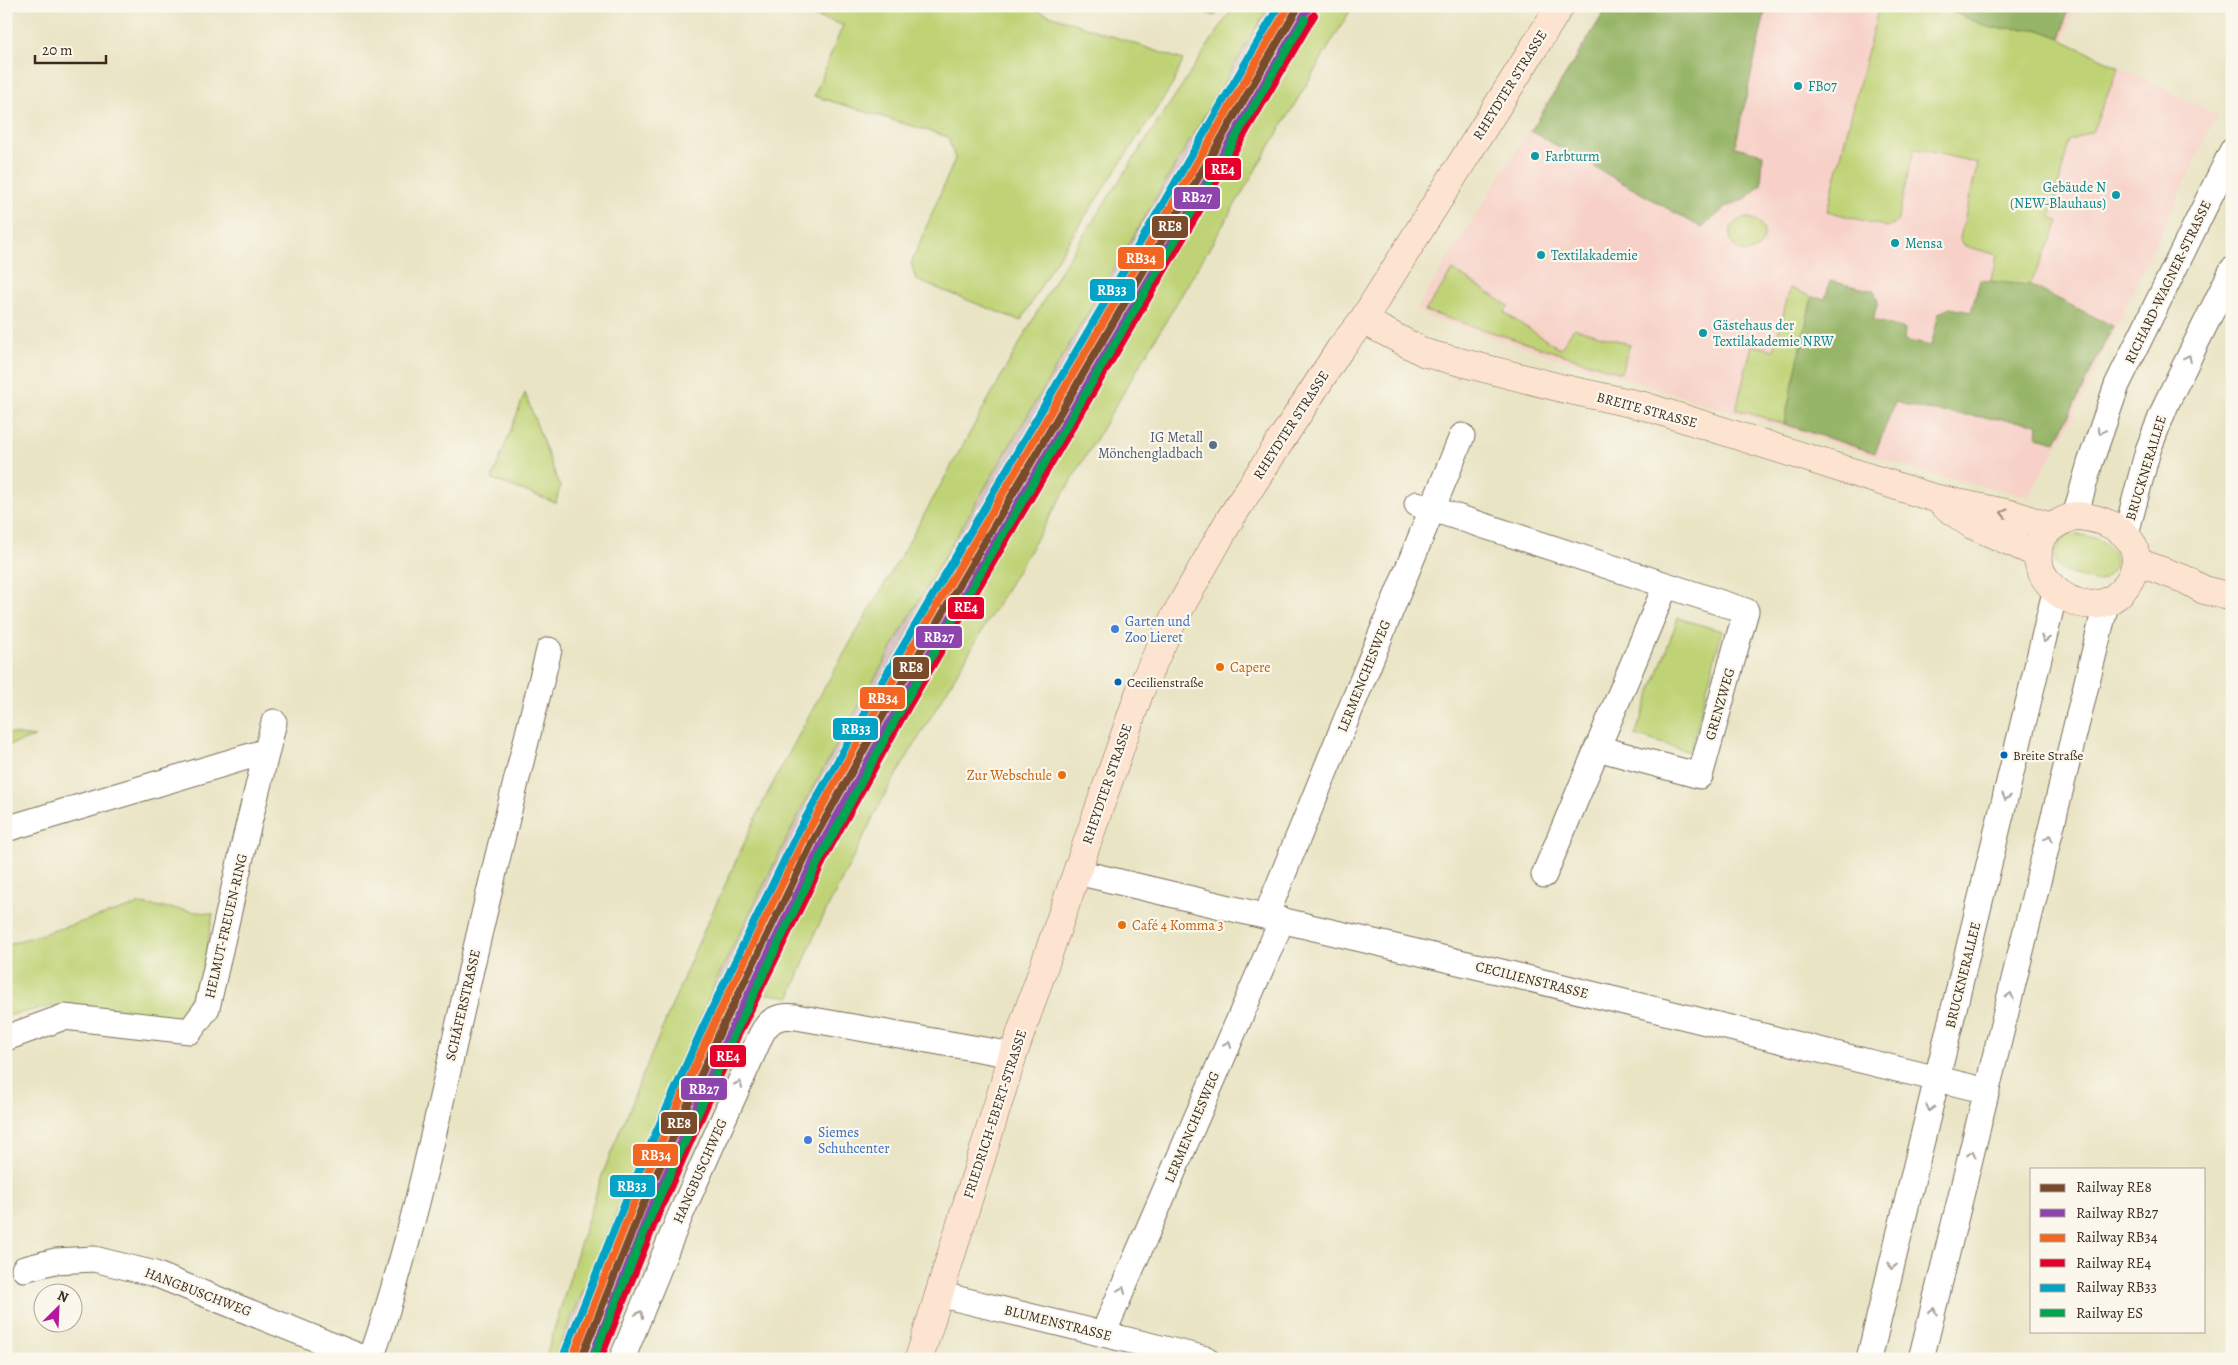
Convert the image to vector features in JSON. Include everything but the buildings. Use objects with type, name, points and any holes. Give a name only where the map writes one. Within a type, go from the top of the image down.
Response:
[{"type":"main road","name":"RHEYDTER STRASSE","points":[[1077,872],[1140,691],[1173,620],[1230,519],[1340,349],[1363,320],[1560,6]]},
{"type":"main road","name":"BREITE STRASSE","points":[[1363,320],[1425,353],[1565,389],[1644,406],[1934,498],[2015,515],[2063,522]]},
{"type":"main road","name":"BREITE STRASSE","points":[[1934,498],[1972,525],[2038,554]]},
{"type":"main road","points":[[2103,520],[2126,534],[2133,547],[2133,573],[2114,599],[2106,604],[2083,603],[2066,598],[2055,592],[2041,576],[2038,554],[2041,541],[2063,522],[2103,520]]},
{"type":"main road","points":[[2133,573],[2184,579],[2204,590],[2232,597]]},
{"type":"main road","name":"FRIEDRICH-EBERT-STRASSE","points":[[919,1359],[1013,1055],[1077,872]]},
{"type":"street","name":"RICHARD-WAGNER-STRASSE","points":[[2063,522],[2090,463],[2117,385],[2232,151]]},
{"type":"street","name":"BRUCKNERALLEE","points":[[2126,534],[2148,450],[2167,402],[2232,270]]},
{"type":"street","name":"LERMENCHESWEG","points":[[1103,1334],[1274,918],[1424,506],[1462,436]]},
{"type":"street","name":"GRENZWEG","points":[[1424,506],[1746,611],[1700,776],[1596,748]]},
{"type":"street","points":[[1544,875],[1666,585]]},
{"type":"street","name":"BRUCKNERALLEE","points":[[1869,1359],[2055,592]]},
{"type":"street","points":[[1921,1359],[2106,604]]},
{"type":"street","name":"SCHÄFERSTRASSE","points":[[371,1359],[387,1314],[429,1152],[493,871],[549,650]]},
{"type":"street","name":"HELMUT-FREUEN-RING","points":[[6,1038],[64,1017],[190,1031],[207,1008],[274,722]]},
{"type":"street","points":[[6,828],[267,751]]},
{"type":"street","name":"CECILIENSTRASSE","points":[[1077,872],[1987,1091]]},
{"type":"street","name":"HANGBUSCHWEG","points":[[622,1359],[680,1216],[766,1025],[780,1016],[796,1017],[1013,1055]]},
{"type":"street","name":"HANGBUSCHWEG","points":[[24,1269],[54,1261],[94,1259],[155,1274],[366,1359]]},
{"type":"street","name":"BLUMENSTRASSE","points":[[938,1294],[1206,1359]]},
{"type":"shaded area","points":[[1269,6],[1312,6],[950,619],[807,875],[715,1061],[652,1205],[621,1281],[633,1287],[606,1359],[554,1359],[718,977],[808,796],[927,586]]},
{"type":"shaded area","points":[[1607,6],[2073,6],[2065,41],[2217,115],[2075,414],[2029,496],[1945,478],[1434,319],[1416,310]]},
{"type":"green space","points":[[783,6],[1023,6],[1183,60],[1173,84],[1053,265],[1021,321],[916,280],[911,263],[955,159],[948,137],[814,96],[843,25]]},
{"type":"green space","points":[[1186,6],[1222,6],[1215,16]]},
{"type":"green space","points":[[1234,6],[1269,6],[927,586],[808,796],[718,977],[554,1359],[545,1359],[601,1178],[695,950],[764,800],[823,690],[910,540],[1060,271]]},
{"type":"green space","points":[[1312,6],[1353,6],[884,796],[816,931],[790,997],[762,993],[652,1239],[633,1287],[620,1281],[676,1147],[715,1061],[807,875],[950,619]]},
{"type":"green space","points":[[1608,6],[1766,8],[1735,147],[1763,154],[1761,185],[1745,199],[1726,207],[1702,228],[1531,131]]},
{"type":"green space","points":[[1879,6],[1938,6],[1991,28],[2037,29],[2061,38],[2119,67],[2092,132],[2069,141],[2051,217],[2059,222],[2030,285],[1990,282],[1997,255],[1965,246],[1960,238],[1978,163],[1914,148],[1897,222],[1887,227],[1827,211]]},
{"type":"green space","points":[[1939,6],[2068,6],[2061,38],[2037,29],[1991,28]]},
{"type":"green space","points":[[1747,218],[1754,219],[1759,223],[1763,228],[1763,242],[1759,247],[1754,251],[1747,252],[1740,251],[1735,247],[1731,242],[1730,235],[1731,228],[1735,223],[1740,219]]},
{"type":"green space","points":[[1453,270],[1509,306],[1504,313],[1560,349],[1574,328],[1630,344],[1621,373],[1425,311]]},
{"type":"green space","points":[[1980,280],[2030,285],[2113,326],[2056,442],[2037,437],[2038,424],[1926,410],[1895,402],[1875,453],[1784,424],[1812,297],[1825,299],[1830,281],[1874,291],[1878,301],[1873,320],[1905,329],[1904,340],[1931,346],[1939,313],[1950,308],[1971,312]]},
{"type":"green space","points":[[1790,288],[1812,297],[1784,424],[1736,409],[1752,345],[1774,350]]},
{"type":"green space","points":[[525,393],[560,487],[556,503],[492,479]]},
{"type":"green space","points":[[2069,535],[2087,536],[2104,543],[2110,548],[2114,555],[2115,563],[2112,572],[2105,579],[2092,581],[2065,572],[2059,568],[2056,563],[2055,553],[2060,542]]},
{"type":"green space","points":[[1678,618],[1722,631],[1690,752],[1635,735]]},
{"type":"green space","points":[[6,733],[35,737],[6,746]]},
{"type":"green space","points":[[140,904],[213,914],[197,1002],[185,1019],[53,1006],[6,1016],[6,945]]},
{"type":"rail line","name":"RB33","points":[[565,1352],[626,1200],[704,1025],[799,830],[878,689],[1279,6]]},
{"type":"rail line","name":"RB34","points":[[573,1356],[634,1203],[712,1028],[806,835],[885,694],[1289,6]]},
{"type":"rail line","name":"RE8","points":[[581,1359],[642,1207],[720,1032],[814,839],[893,698],[1299,6]]},
{"type":"rail line","name":"RB27","points":[[591,1359],[650,1210],[728,1036],[822,843],[901,702],[1307,10]]},
{"type":"rail line","name":"RE4","points":[[600,1359],[658,1214],[736,1039],[830,847],[908,707],[1314,15]]},
{"type":"rail line","name":"ES","points":[[593,1359],[653,1211],[733,1037],[818,862],[905,702],[1305,19]]},
{"type":"place","name":"FB07","points":[[1798,86]]},
{"type":"place","name":"Farbturm","points":[[1535,156]]},
{"type":"place","name":"Gebäude N (NEW-Blauhaus)","points":[[2116,195]]},
{"type":"place","name":"Mensa","points":[[1895,243]]},
{"type":"place","name":"Textilakademie","points":[[1541,255]]},
{"type":"place","name":"Gästehaus der Textilakademie NRW","points":[[1703,333]]},
{"type":"place","name":"IG Metall Mönchengladbach","points":[[1213,445]]},
{"type":"place","name":"Garten und Zoo Lieret","points":[[1115,629]]},
{"type":"place","name":"Capere","points":[[1220,667]]},
{"type":"place","name":"Cecilienstraße","points":[[1118,682]]},
{"type":"place","name":"Breite Straße","points":[[2004,755]]},
{"type":"place","name":"Zur Webschule","points":[[1062,775]]},
{"type":"place","name":"Café 4 Komma 3","points":[[1122,925]]},
{"type":"place","name":"Siemes Schuhcenter","points":[[808,1140]]}]
